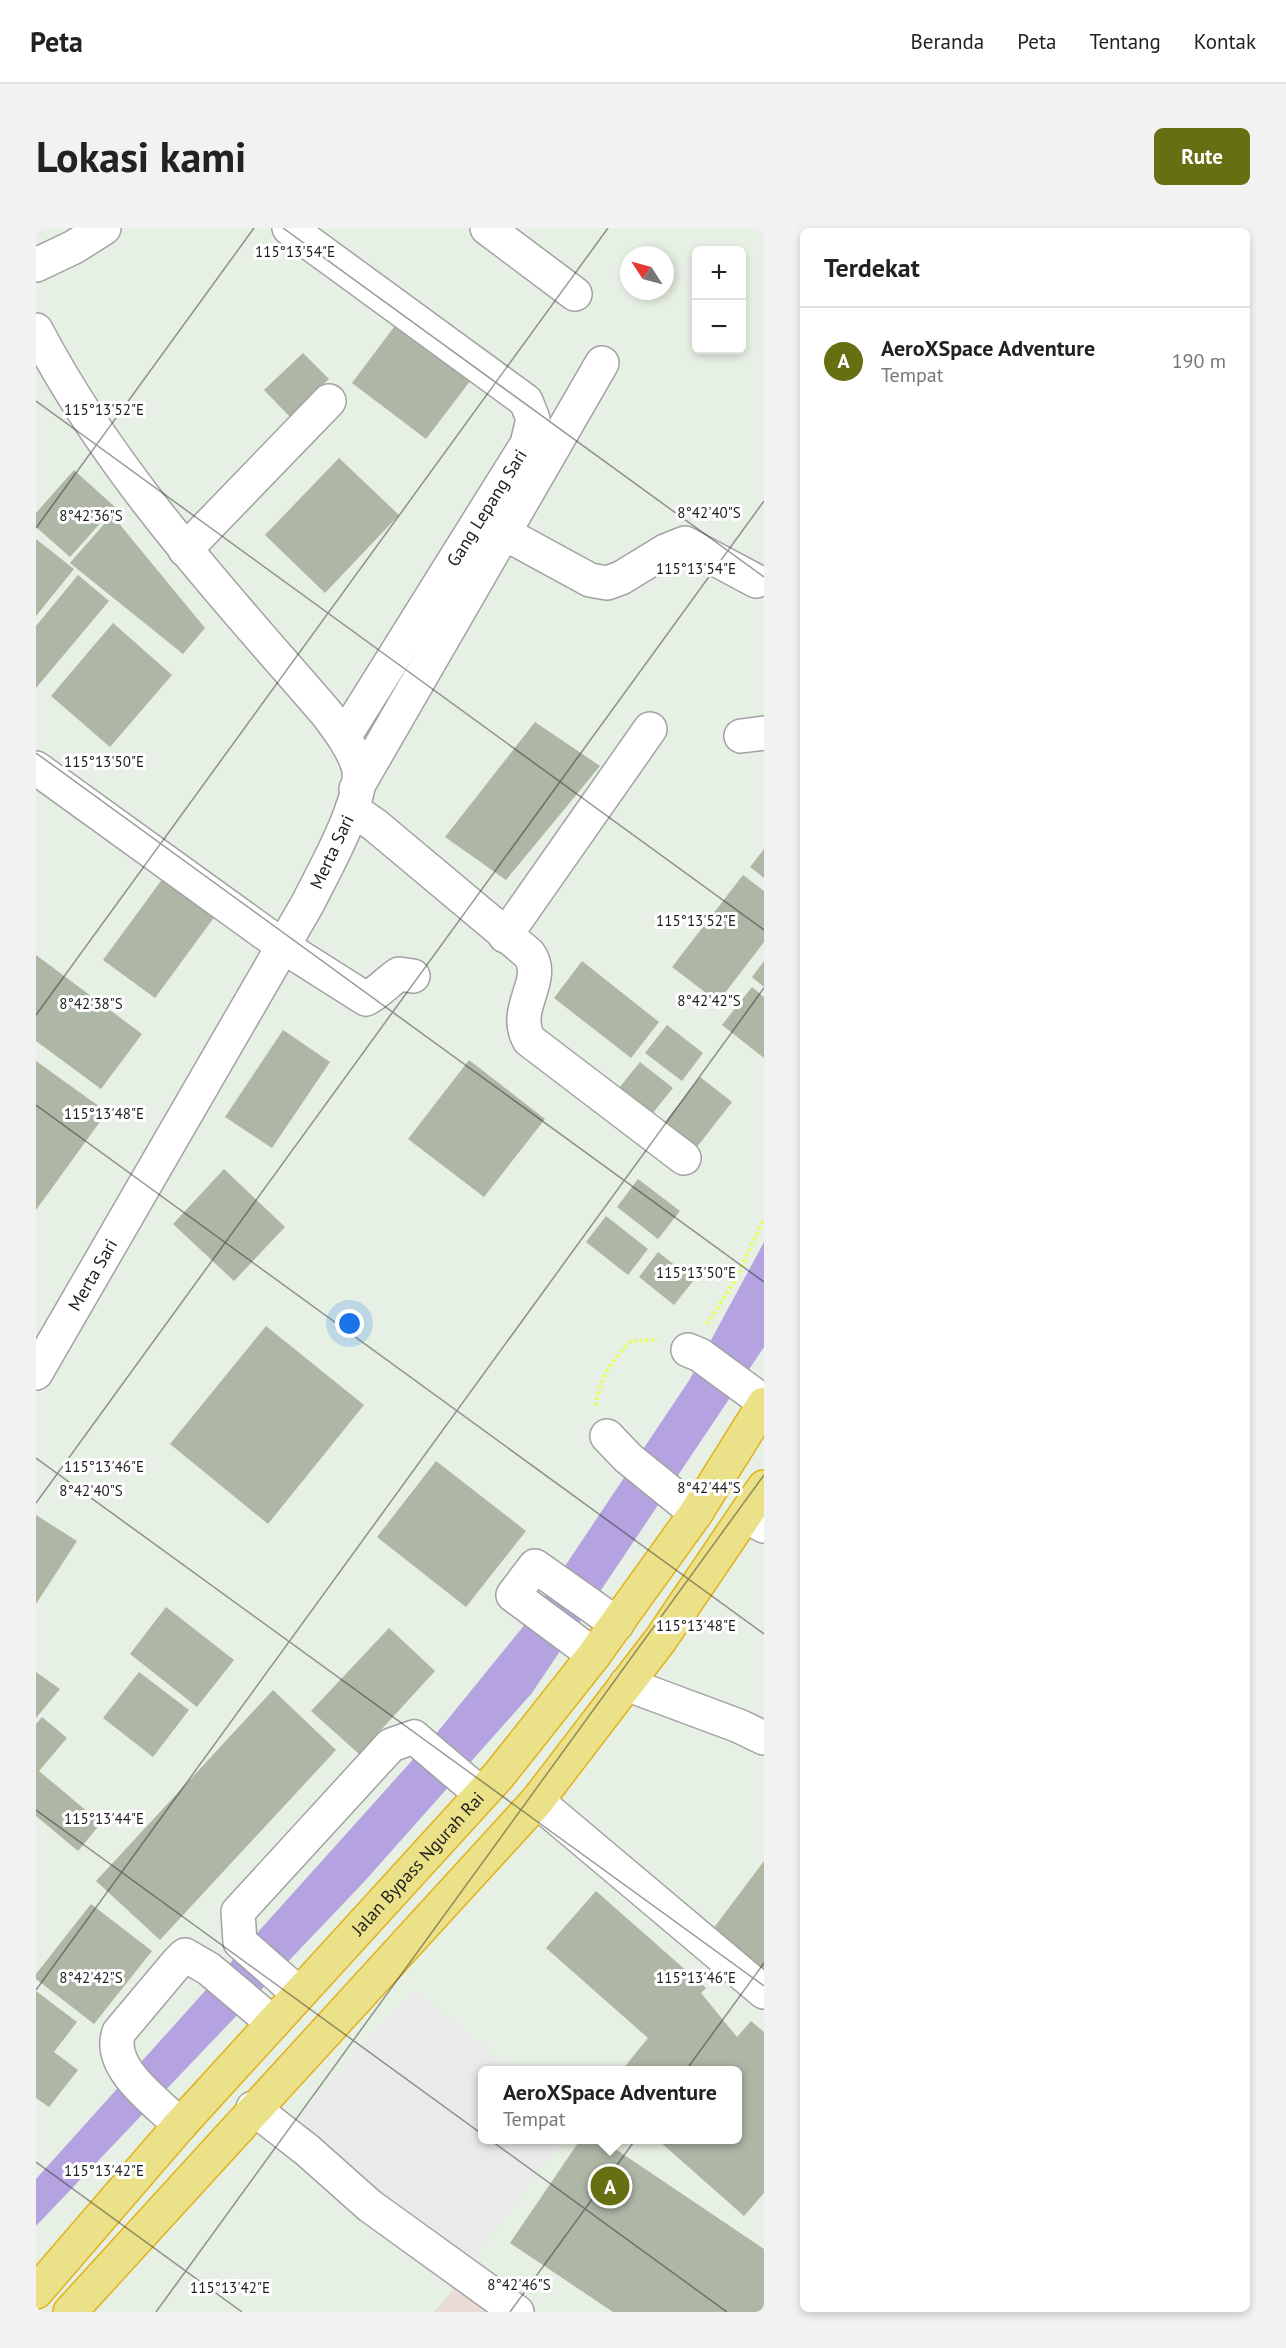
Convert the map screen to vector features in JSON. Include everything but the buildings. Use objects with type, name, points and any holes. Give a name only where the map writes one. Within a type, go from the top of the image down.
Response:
[{"type":"highway","name":"Jalan Bypass Ngurah Rai","points":[[36,2292],[170,2115],[263,2016],[288,1985],[479,1792],[611,1620],[758,1398]]},
{"type":"highway","points":[[70,2312],[253,2108],[537,1801],[755,1521],[764,1487]]},
{"type":"street","points":[[36,265],[74,247],[104,228]]},
{"type":"street","name":"Gang Lepang Sari","points":[[289,228],[526,401],[533,419],[527,444],[344,737]]},
{"type":"street","points":[[487,228],[575,294]]},
{"type":"street","name":"Merta Sari","points":[[36,330],[100,440],[185,550],[344,737],[358,768],[354,799],[308,903],[36,1372]]},
{"type":"street","points":[[602,363],[502,532],[354,799],[375,825],[529,954],[535,963],[535,978],[523,1014],[522,1029],[529,1040],[684,1158]]},
{"type":"street","points":[[185,550],[329,401]]},
{"type":"street","points":[[502,532],[590,580],[607,583],[621,578],[665,551],[685,543],[756,580]]},
{"type":"street","points":[[505,936],[650,729]]},
{"type":"street","points":[[36,768],[284,947],[366,999],[376,994],[382,986],[399,974],[413,976]]},
{"type":"street","points":[[694,1352],[758,1398]]},
{"type":"street","points":[[617,1447],[686,1505]]},
{"type":"street","points":[[588,1650],[513,1595],[535,1566],[611,1620]]},
{"type":"street","points":[[626,1684],[764,1738]]},
{"type":"street","points":[[288,1985],[242,1944],[238,1912],[391,1745],[414,1737],[479,1792]]},
{"type":"street","points":[[537,1801],[764,1992]]},
{"type":"street","points":[[170,2115],[126,2075],[116,2041],[119,2032],[177,1963],[185,1955],[216,1975],[263,2016]]},
{"type":"street","points":[[253,2108],[307,2150],[370,2206],[517,2312]]},
{"type":"path","points":[[617,1447],[595,1419],[596,1396],[617,1354],[630,1341],[649,1338],[670,1341],[694,1352],[734,1282],[764,1219]]},
{"type":"shaded area","points":[[764,1242],[764,1347],[532,1693],[363,1883],[36,2226],[36,2179],[435,1735],[531,1617],[690,1379]]},
{"type":"shaded area","points":[[415,1991],[507,2066],[478,2066],[478,2144],[559,2144],[468,2265],[294,2122],[353,2055]]},
{"type":"shaded area","points":[[454,2289],[489,2312],[434,2312]]},
{"type":"place","name":"AeroXSpace Adventure","points":[[610,2186]]}]
